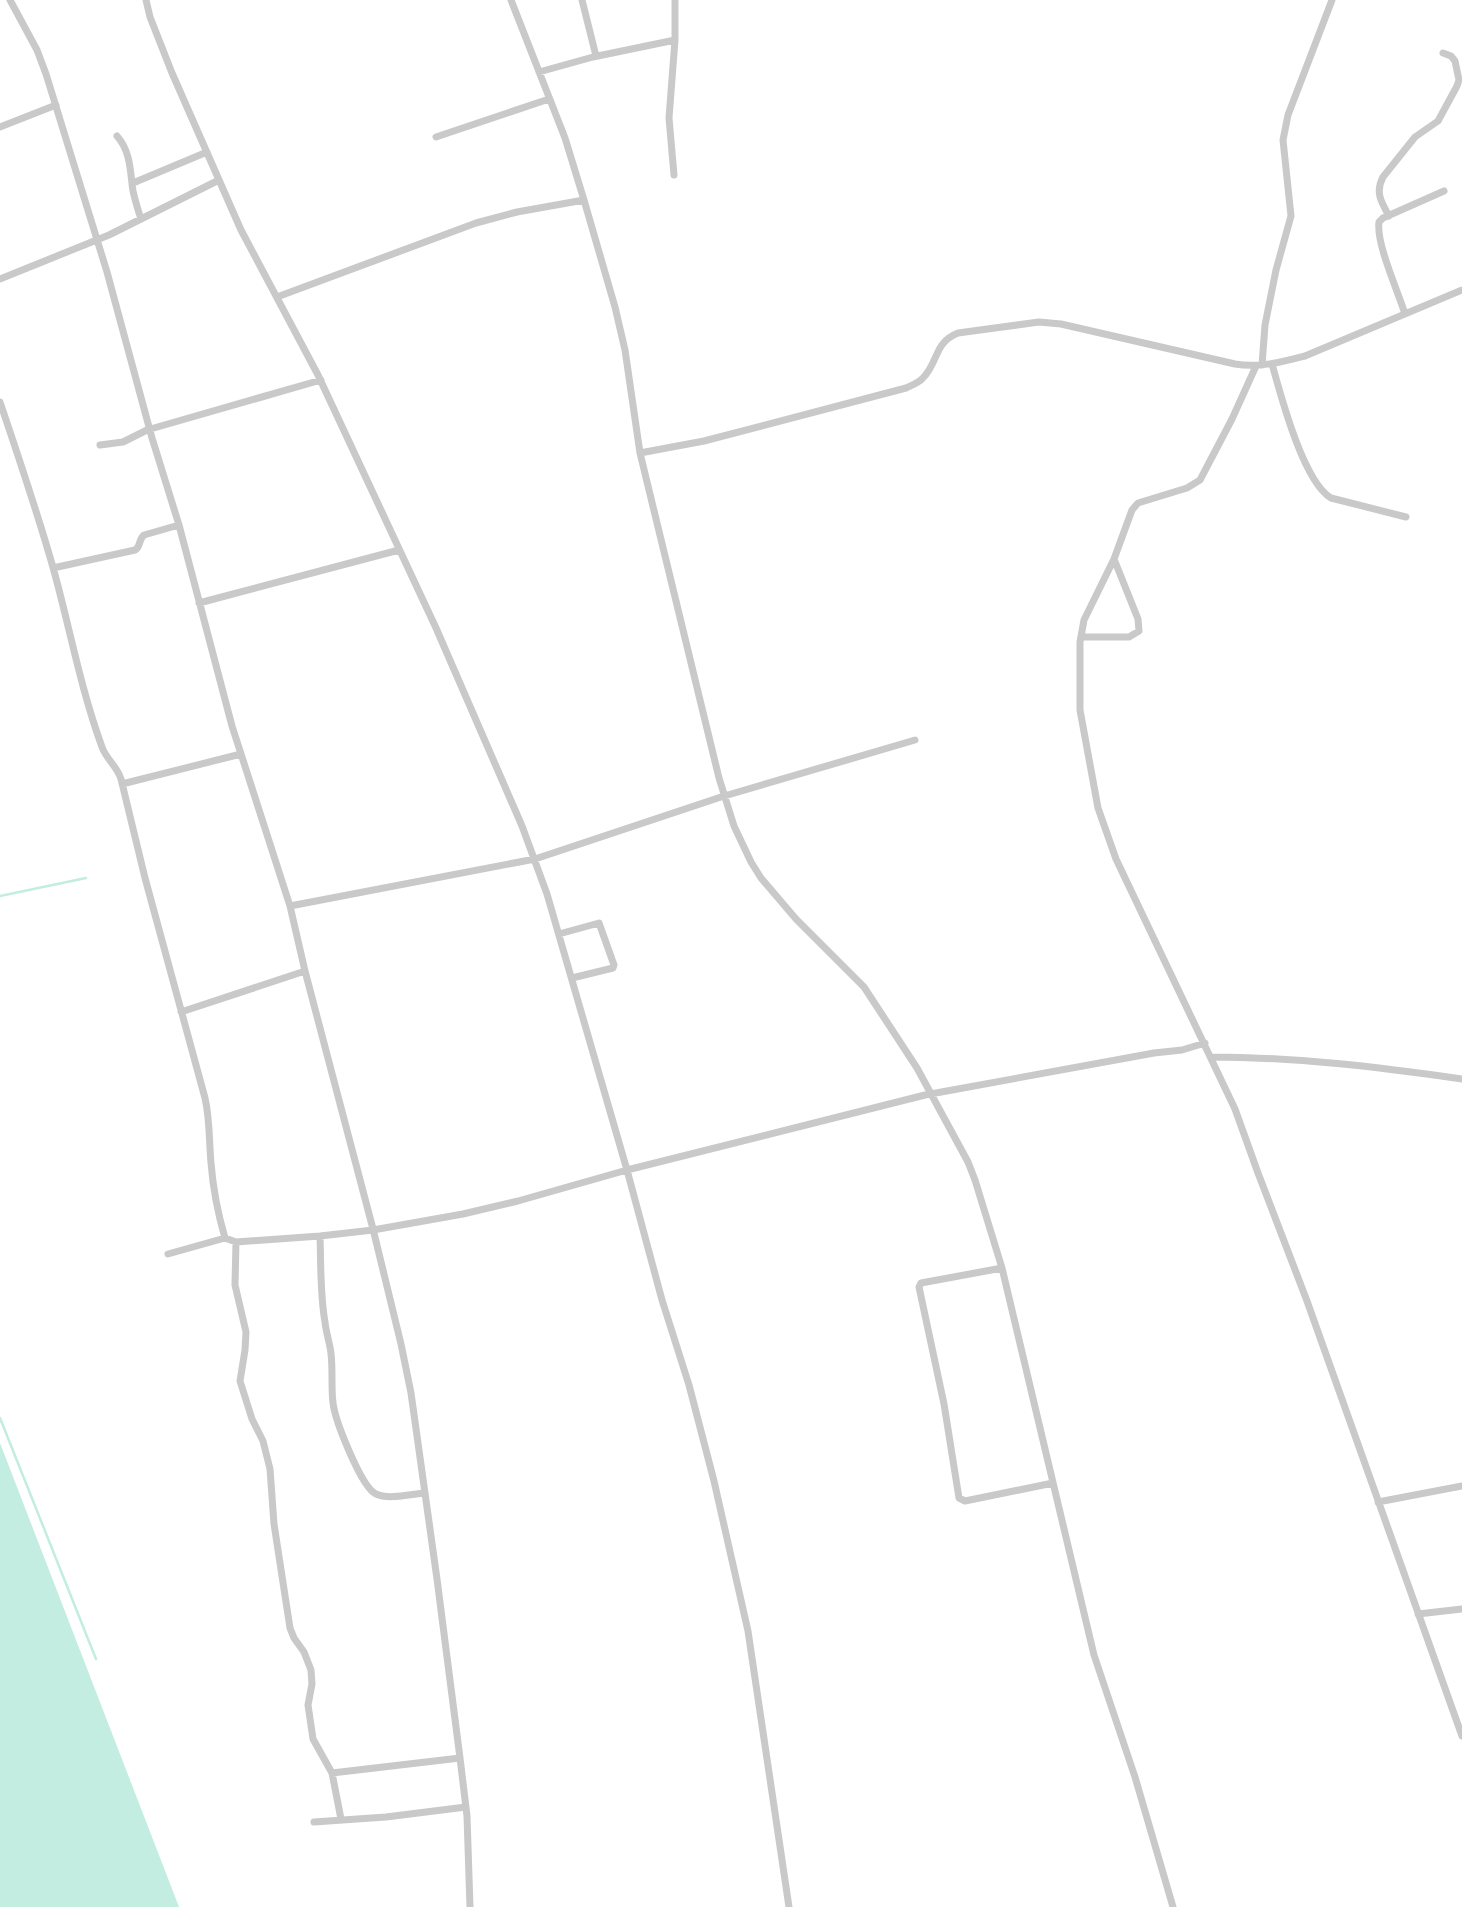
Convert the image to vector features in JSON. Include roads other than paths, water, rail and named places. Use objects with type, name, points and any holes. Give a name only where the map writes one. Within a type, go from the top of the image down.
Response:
[{"type":"street","points":[[10,0],[41,59],[97,239],[149,429],[179,525],[228,715],[290,906],[401,1344],[411,1393],[460,1758],[466,1807],[470,1907]]},
{"type":"street","points":[[146,0],[164,54],[241,230],[321,380],[447,652],[535,859],[572,978],[699,1422],[737,1577],[760,1704],[789,1907]]},
{"type":"street","points":[[511,0],[565,138],[615,307],[625,350],[640,453],[723,796],[734,826],[761,878],[796,919],[864,987],[905,1047],[968,1162],[1002,1268],[1094,1655],[1135,1777],[1173,1907]]},
{"type":"street","points":[[582,0],[596,57]]},
{"type":"street","points":[[674,175],[669,118],[675,0]]},
{"type":"street","points":[[1332,0],[1285,124],[1283,160],[1291,216],[1276,270],[1259,365],[1200,480],[1187,488],[1135,505],[1132,510],[1114,559],[1087,611],[1081,638],[1079,702],[1093,783],[1116,859],[1235,1109],[1307,1301],[1462,1736]]},
{"type":"street","points":[[539,72],[675,40]]},
{"type":"street","points":[[1389,216],[1378,189],[1383,177],[1415,137],[1437,121],[1459,80],[1455,61],[1443,53]]},
{"type":"street","points":[[436,137],[549,99]]},
{"type":"street","points":[[0,127],[56,105]]},
{"type":"street","points":[[117,136],[128,154],[141,219]]},
{"type":"street","points":[[133,183],[207,152]]},
{"type":"street","points":[[0,279],[97,239],[219,180]]},
{"type":"street","points":[[1405,314],[1382,247],[1379,222],[1444,191]]},
{"type":"street","points":[[277,298],[476,223],[517,212],[584,200]]},
{"type":"street","points":[[640,453],[705,441],[906,387],[924,377],[941,344],[949,336],[974,330],[1046,322],[1235,364],[1272,364],[1305,356],[1462,290]]},
{"type":"street","points":[[1272,364],[1298,444],[1322,492],[1331,498],[1406,517]]},
{"type":"street","points":[[100,445],[123,442],[149,429],[321,380]]},
{"type":"street","points":[[0,402],[53,568],[102,747],[119,772],[122,783],[208,1110],[211,1166],[225,1238]]},
{"type":"street","points":[[53,568],[135,550],[144,535],[179,525]]},
{"type":"street","points":[[199,603],[399,550]]},
{"type":"street","points":[[1081,638],[1129,637],[1139,631],[1138,619],[1114,559]]},
{"type":"street","points":[[290,906],[535,859],[723,796],[915,740]]},
{"type":"street","points":[[122,783],[241,754]]},
{"type":"street","points":[[559,934],[598,922],[614,964],[613,968],[572,978]]},
{"type":"street","points":[[181,1012],[305,971]]},
{"type":"street","points":[[168,1254],[225,1238],[236,1242],[320,1236],[373,1230],[463,1214],[930,1094],[1182,1050],[1205,1043]]},
{"type":"street","points":[[1212,1057],[1280,1058],[1462,1079]]},
{"type":"street","points":[[320,1236],[325,1323],[332,1358],[333,1404],[339,1425],[360,1474],[373,1492],[387,1496],[425,1493]]},
{"type":"street","points":[[236,1242],[235,1285],[246,1332],[246,1350],[240,1381],[270,1469],[274,1524],[290,1628],[306,1655],[313,1679],[307,1705],[313,1738],[332,1773],[341,1819]]},
{"type":"street","points":[[1002,1268],[922,1283],[919,1287],[944,1404],[959,1496],[965,1501],[1053,1483]]},
{"type":"street","points":[[1378,1502],[1462,1486]]},
{"type":"street","points":[[1418,1614],[1462,1609]]},
{"type":"street","points":[[332,1773],[460,1758]]},
{"type":"street","points":[[314,1822],[466,1807]]},
{"type":"waterway","points":[[0,896],[86,878]]},
{"type":"waterway","points":[[0,1418],[96,1659]]}]
